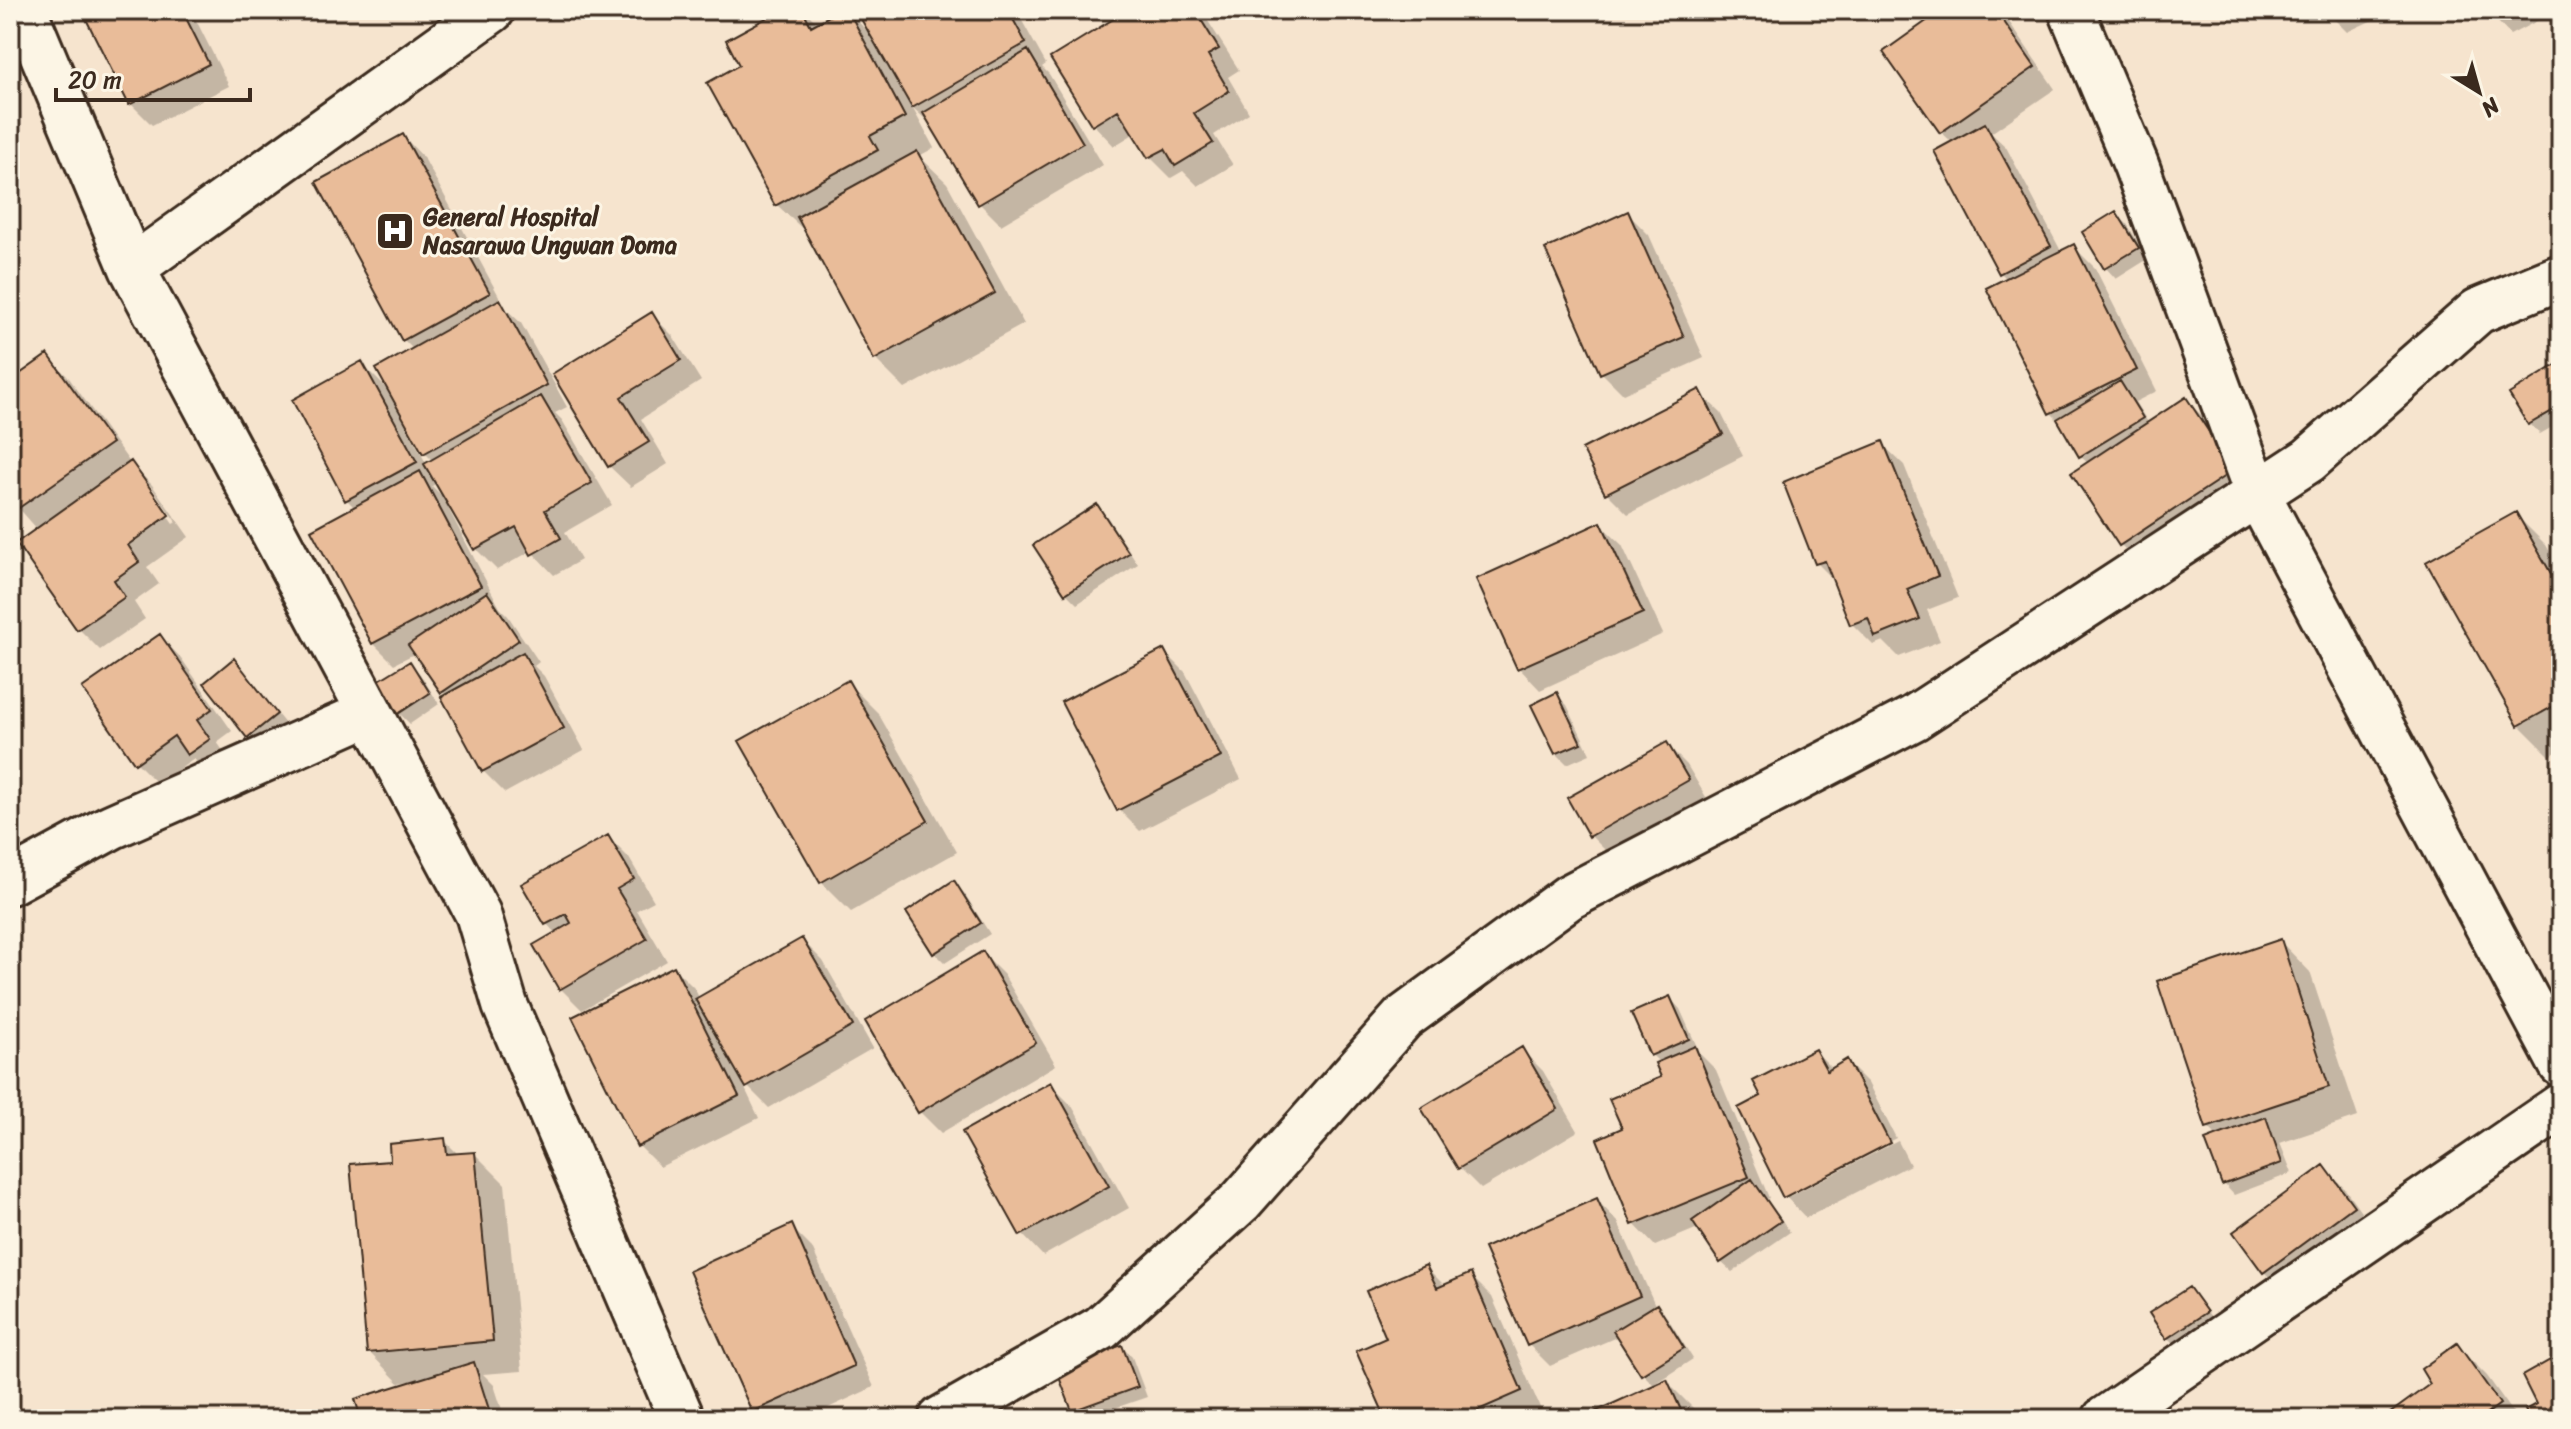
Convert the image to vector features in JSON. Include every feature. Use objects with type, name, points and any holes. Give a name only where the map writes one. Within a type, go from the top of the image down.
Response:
[{"type":"street","points":[[24,10],[132,268],[478,914],[505,1005],[682,1419]]},
{"type":"street","points":[[132,268],[492,10]]},
{"type":"street","points":[[2071,10],[2136,165],[2257,493],[2561,1064]]},
{"type":"street","points":[[941,1419],[1101,1328],[1241,1201],[1403,1018],[1569,897],[1914,718],[2309,460],[2478,311],[2561,277]]},
{"type":"street","points":[[10,882],[111,827],[369,713]]},
{"type":"street","points":[[2105,1419],[2561,1106]]},
{"type":"building","points":[[182,10],[209,64],[129,105],[82,11]]},
{"type":"building","points":[[781,10],[803,10],[811,26],[840,10],[848,10],[905,117],[870,136],[878,150],[775,206],[707,83],[739,65],[726,40]]},
{"type":"building","points":[[877,10],[1008,10],[1026,43],[912,108],[861,19]]},
{"type":"building","points":[[1128,10],[1195,10],[1219,49],[1208,55],[1229,91],[1194,113],[1213,143],[1175,166],[1165,149],[1148,158],[1118,110],[1092,126],[1050,58]]},
{"type":"building","points":[[1942,10],[1996,10],[2035,67],[1940,133],[1883,52]]},
{"type":"building","points":[[1028,50],[1083,143],[978,205],[923,113]]},
{"type":"building","points":[[1985,123],[2051,246],[1999,274],[1934,151]]},
{"type":"building","points":[[403,134],[490,293],[402,341],[316,182]]},
{"type":"building","points":[[917,151],[995,293],[874,360],[797,217]]},
{"type":"building","points":[[1628,211],[1684,337],[1600,374],[1545,249]]},
{"type":"building","points":[[2116,211],[2139,248],[2104,269],[2082,232]]},
{"type":"building","points":[[2074,244],[2137,370],[2049,414],[1986,288]]},
{"type":"building","points":[[500,299],[547,385],[423,454],[376,369]]},
{"type":"building","points":[[652,312],[681,360],[621,397],[649,442],[608,467],[552,374]]},
{"type":"building","points":[[48,354],[112,443],[16,510],[10,502],[10,381]]},
{"type":"building","points":[[362,361],[417,462],[345,501],[292,400]]},
{"type":"building","points":[[2561,362],[2561,406],[2528,425],[2509,394]]},
{"type":"building","points":[[2120,381],[2143,418],[2079,457],[2057,419]]},
{"type":"building","points":[[1700,389],[1723,434],[1605,494],[1582,449]]},
{"type":"building","points":[[541,396],[592,483],[545,510],[561,538],[531,555],[516,527],[474,550],[424,464]]},
{"type":"building","points":[[2186,397],[2234,470],[2119,546],[2071,473]]},
{"type":"building","points":[[1883,441],[1938,576],[1907,589],[1920,619],[1875,637],[1868,618],[1850,625],[1825,561],[1815,564],[1783,482]]},
{"type":"building","points":[[131,461],[169,515],[128,545],[139,562],[114,580],[125,597],[77,630],[16,543]]},
{"type":"building","points":[[420,471],[481,586],[372,644],[311,530]]},
{"type":"building","points":[[1097,504],[1129,553],[1065,594],[1033,545]]},
{"type":"building","points":[[2516,512],[2561,591],[2561,702],[2518,726],[2426,562]]},
{"type":"building","points":[[1601,522],[1643,613],[1517,669],[1476,579]]},
{"type":"building","points":[[487,592],[519,640],[441,693],[408,645]]},
{"type":"building","points":[[160,634],[212,709],[197,720],[210,739],[187,755],[174,736],[135,764],[82,688]]},
{"type":"building","points":[[1164,649],[1221,757],[1117,811],[1061,702]]},
{"type":"building","points":[[523,652],[564,728],[482,772],[441,697]]},
{"type":"building","points":[[234,658],[277,714],[247,738],[204,683]]},
{"type":"building","points":[[410,661],[430,693],[398,714],[376,682]]},
{"type":"building","points":[[848,680],[928,821],[820,883],[739,741]]},
{"type":"building","points":[[1557,692],[1581,743],[1555,754],[1531,705]]},
{"type":"building","points":[[1667,742],[1689,780],[1589,837],[1567,798]]},
{"type":"building","points":[[608,835],[634,879],[617,889],[647,939],[559,990],[533,945],[571,923],[566,914],[545,925],[521,884]]},
{"type":"building","points":[[954,880],[981,923],[933,954],[906,912]]},
{"type":"building","points":[[802,938],[853,1026],[746,1088],[695,999]]},
{"type":"building","points":[[2281,939],[2329,1087],[2206,1128],[2157,981]]},
{"type":"building","points":[[983,951],[1036,1043],[918,1113],[865,1021]]},
{"type":"building","points":[[674,966],[739,1096],[637,1147],[572,1017]]},
{"type":"building","points":[[1670,996],[1689,1039],[1650,1056],[1631,1013]]},
{"type":"building","points":[[1695,1046],[1749,1177],[1632,1225],[1597,1139],[1622,1128],[1609,1099],[1661,1077],[1655,1063]]},
{"type":"building","points":[[1522,1047],[1558,1109],[1458,1169],[1421,1108]]},
{"type":"building","points":[[1815,1049],[1827,1071],[1847,1059],[1890,1143],[1783,1198],[1738,1108],[1761,1096],[1753,1081]]},
{"type":"building","points":[[1051,1082],[1109,1186],[1020,1236],[962,1132]]},
{"type":"building","points":[[2266,1117],[2282,1163],[2222,1185],[2205,1140]]},
{"type":"building","points":[[445,1138],[447,1154],[475,1152],[493,1341],[367,1353],[350,1164],[390,1161],[389,1144]]},
{"type":"building","points":[[2324,1165],[2354,1206],[2263,1273],[2233,1232]]},
{"type":"building","points":[[1752,1179],[1781,1221],[1720,1263],[1692,1221]]},
{"type":"building","points":[[1597,1198],[1640,1296],[1527,1346],[1484,1248]]},
{"type":"building","points":[[792,1224],[854,1366],[752,1412],[689,1271]]},
{"type":"building","points":[[1426,1265],[1437,1288],[1471,1273],[1522,1391],[1458,1419],[1386,1419],[1356,1351],[1386,1338],[1366,1291]]},
{"type":"building","points":[[2189,1287],[2207,1312],[2166,1339],[2149,1313]]},
{"type":"building","points":[[1657,1304],[1684,1348],[1641,1375],[1613,1331]]},
{"type":"building","points":[[2457,1343],[2500,1404],[2480,1419],[2382,1419],[2430,1384],[2421,1369]]},
{"type":"building","points":[[1122,1345],[1138,1387],[1072,1411],[1056,1369]]},
{"type":"building","points":[[2561,1354],[2561,1419],[2530,1419],[2525,1410],[2536,1404],[2522,1376]]},
{"type":"building","points":[[474,1362],[492,1419],[361,1419],[355,1399]]},
{"type":"building","points":[[1667,1379],[1685,1419],[1579,1419]]},
{"type":"place","name":"General Hospital Nasarawa Ungwan Doma","points":[[395,231]]}]
